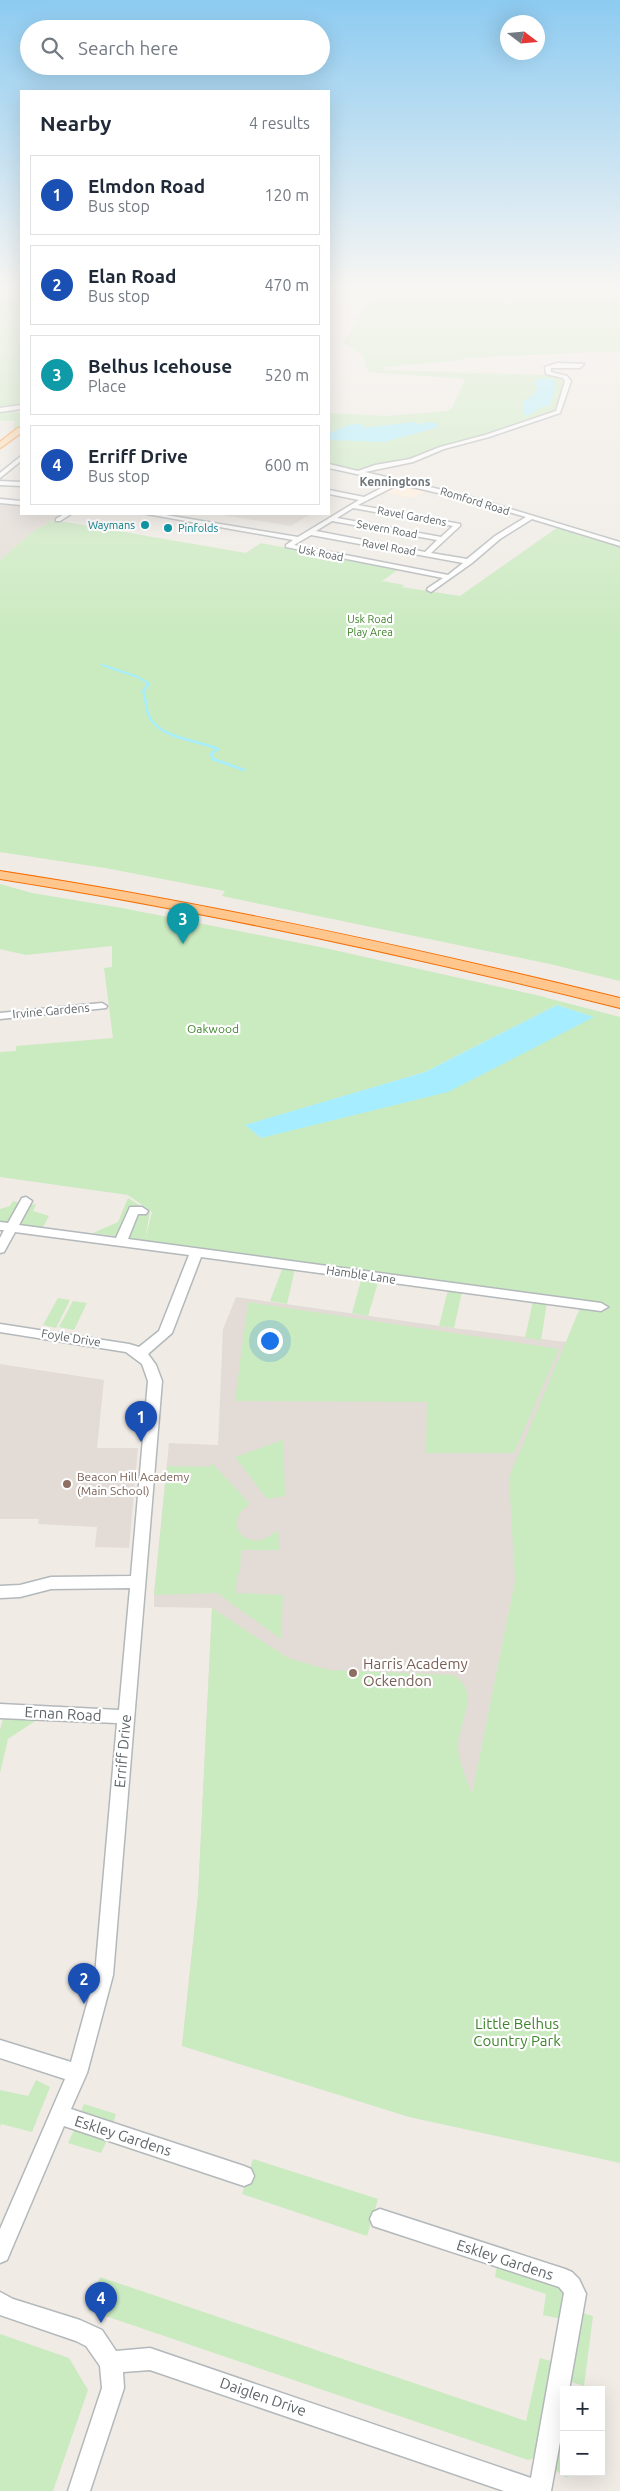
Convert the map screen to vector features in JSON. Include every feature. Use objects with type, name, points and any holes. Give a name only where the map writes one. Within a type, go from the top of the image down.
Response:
[{"type":"highway","points":[[0,866],[130,886],[267,911],[620,992]]},
{"type":"highway","points":[[0,875],[150,899],[274,923],[484,970],[620,1003]]},
{"type":"main road","points":[[0,446],[20,431]]},
{"type":"street","points":[[358,473],[375,467],[411,461],[442,448],[487,436],[558,412],[560,405]]},
{"type":"street","points":[[7,410],[20,407]]},
{"type":"street","points":[[0,410],[20,411]]},
{"type":"street","points":[[0,476],[20,459]]},
{"type":"street","points":[[12,466],[20,466]]},
{"type":"street","name":"Romford Road","points":[[330,466],[473,499],[620,544]]},
{"type":"street","name":"Usk Road","points":[[398,482],[364,499],[298,538],[288,546],[449,577]]},
{"type":"street","points":[[0,483],[20,484]]},
{"type":"street","points":[[330,492],[364,499]]},
{"type":"street","points":[[0,501],[20,503]]},
{"type":"street","name":"Ravel Gardens","points":[[352,506],[458,525],[426,554]]},
{"type":"street","points":[[422,518],[430,513]]},
{"type":"street","points":[[58,520],[66,515]]},
{"type":"street","points":[[156,515],[298,538]]},
{"type":"street","points":[[431,590],[470,562],[500,534],[530,518]]},
{"type":"street","name":"Severn Road","points":[[330,519],[443,539]]},
{"type":"street","name":"Ravel Road","points":[[308,532],[470,562]]},
{"type":"street","name":"Irvine Gardens","points":[[0,1016],[102,1006]]},
{"type":"street","points":[[4,1250],[6,1227],[27,1201]]},
{"type":"street","points":[[120,1242],[134,1210]]},
{"type":"street","name":"Hamble Lane","points":[[6,1227],[601,1306]]},
{"type":"street","points":[[140,1353],[166,1332],[196,1253]]},
{"type":"street","name":"Foyle Drive","points":[[0,1328],[128,1348],[140,1353]]},
{"type":"street","name":"Erriff Drive","points":[[0,2253],[77,2073],[104,1975],[155,1381],[152,1367],[140,1353]]},
{"type":"street","points":[[0,1592],[20,1591],[51,1583],[139,1582]]},
{"type":"street","name":"Ernan Road","points":[[1,1715],[126,1717]]},
{"type":"street","points":[[0,2049],[77,2073]]},
{"type":"street","name":"Eskley Gardens","points":[[60,2115],[244,2176]]},
{"type":"street","name":"Eskley Gardens","points":[[380,2219],[565,2279],[572,2286],[575,2294],[540,2491]]},
{"type":"street","points":[[0,2303],[8,2308],[80,2331],[94,2338],[111,2362],[113,2388],[79,2491]]},
{"type":"street","name":"Daiglen Drive","points":[[111,2362],[150,2359],[537,2491]]},
{"type":"shaded area","points":[[396,486],[427,491],[412,498],[383,492]]},
{"type":"shaded area","points":[[0,502],[20,504],[20,515],[63,515],[35,530],[0,560]]},
{"type":"shaded area","points":[[222,515],[309,515],[291,526]]},
{"type":"shaded area","name":"Harris Academy Ockendon","points":[[236,1297],[575,1343],[533,1493],[472,1795],[182,2046],[198,1896],[212,1608],[154,1607],[154,1595],[169,1443],[218,1445],[223,1329]]},
{"type":"shaded area","name":"Beacon Hill Academy (Main School)","points":[[0,1364],[104,1380],[97,1448],[138,1448],[129,1548],[95,1547],[97,1527],[38,1524],[39,1519],[0,1519]]},
{"type":"green space","points":[[0,405],[12,405],[0,408]]},
{"type":"green space","points":[[453,405],[557,405],[555,411],[472,439],[446,445],[407,461],[371,465],[355,471],[330,464],[330,413],[387,416],[447,411]]},
{"type":"green space","points":[[0,412],[20,413],[20,428],[13,428],[15,421],[0,421]]},
{"type":"green space","name":"Usk Road Play Area","points":[[54,520],[246,553],[261,543],[399,569],[382,581],[404,585],[402,587],[460,596],[558,527],[620,544],[620,981],[550,964],[222,896],[225,891],[105,868],[0,852],[0,560],[35,530]]},
{"type":"green space","points":[[0,884],[32,893],[122,908],[320,947],[536,995],[620,1017],[620,2163],[409,2117],[182,2046],[198,1896],[212,1608],[288,1658],[329,1670],[453,1675],[462,1682],[468,1698],[459,1736],[458,1751],[472,1794],[515,1581],[509,1477],[583,1301],[93,1233],[118,1222],[128,1198],[150,1212],[145,1239],[152,1212],[128,1195],[0,1177],[0,1052],[16,1051],[16,1046],[113,1038],[104,968],[112,967],[112,946],[26,955],[0,949]],"holes":[[[557,1005],[593,1017],[261,1138],[246,1125],[425,1072]]]},
{"type":"green space","points":[[13,1201],[20,1203],[10,1222],[0,1222],[0,1209],[10,1206]]},
{"type":"green space","points":[[36,1204],[33,1211],[49,1216],[43,1227],[21,1225],[18,1222],[27,1206]]},
{"type":"green space","points":[[283,1267],[295,1269],[287,1304],[270,1301]]},
{"type":"green space","points":[[362,1277],[379,1279],[368,1316],[352,1313]]},
{"type":"green space","points":[[448,1290],[462,1292],[454,1328],[439,1326]]},
{"type":"green space","points":[[58,1298],[70,1300],[56,1328],[43,1325]]},
{"type":"green space","points":[[73,1301],[87,1303],[74,1330],[59,1327]]},
{"type":"green space","points":[[533,1301],[547,1303],[541,1340],[525,1338]]},
{"type":"green space","points":[[248,1302],[559,1349],[514,1453],[426,1453],[427,1402],[235,1401]]},
{"type":"green space","points":[[283,1440],[285,1496],[267,1499],[235,1457]]},
{"type":"green space","points":[[211,1462],[250,1504],[238,1518],[237,1523],[240,1533],[244,1537],[255,1541],[261,1540],[278,1530],[279,1550],[241,1550],[240,1573],[237,1574],[236,1593],[283,1595],[281,1639],[217,1593],[154,1595],[167,1466],[210,1467]]},
{"type":"green space","points":[[3,1719],[38,1719],[8,1739],[0,1773],[0,1730]]},
{"type":"green space","points":[[36,2080],[50,2087],[32,2132],[1,2124],[0,2127],[0,2090],[28,2096]]},
{"type":"green space","points":[[84,2104],[116,2114],[112,2127],[79,2116]]},
{"type":"green space","points":[[75,2128],[108,2138],[101,2153],[68,2143]]},
{"type":"green space","points":[[253,2159],[378,2199],[367,2236],[242,2194]]},
{"type":"green space","points":[[497,2264],[562,2285],[569,2294],[565,2320],[543,2315],[546,2294],[495,2277]]},
{"type":"green space","points":[[100,2277],[526,2421],[540,2358],[558,2363],[540,2456],[528,2460],[88,2310]]},
{"type":"green space","points":[[580,2312],[593,2316],[584,2386],[568,2381]]},
{"type":"green space","points":[[0,2334],[69,2358],[88,2390],[53,2491],[0,2491]]},
{"type":"green space","points":[[560,2429],[560,2473],[552,2468]]},
{"type":"water","points":[[523,405],[549,405],[541,407],[530,415],[523,415]]},
{"type":"water","points":[[413,422],[423,425],[423,422],[436,423],[439,427],[384,442],[330,440],[330,433],[347,426],[360,424],[365,426],[363,428]]},
{"type":"water","points":[[557,1005],[594,1017],[448,1092],[261,1138],[245,1125],[425,1072]]},
{"type":"waterway","points":[[102,665],[138,677],[149,684]]},
{"type":"waterway","points":[[149,684],[143,691],[148,715],[156,725],[172,735],[218,749],[211,754],[213,759],[244,770]]},
{"type":"place","name":"Waymans","points":[[145,525]]},
{"type":"place","name":"Pinfolds","points":[[168,528]]},
{"type":"place","name":"Belhus Icehouse","points":[[183,944]]},
{"type":"place","name":"Elmdon Road","points":[[141,1442]]},
{"type":"place","name":"Beacon Hill Academy (Main School)","points":[[67,1484]]},
{"type":"place","name":"Harris Academy Ockendon","points":[[353,1673]]},
{"type":"place","name":"Elan Road","points":[[84,2004]]},
{"type":"place","name":"Erriff Drive","points":[[101,2323]]},
{"type":"district","name":"Kenningtons","points":[[395,482]]},
{"type":"park label","name":"Oakwood","points":[[213,1029]]},
{"type":"park label","name":"Little Belhus Country Park","points":[[517,2032]]}]
